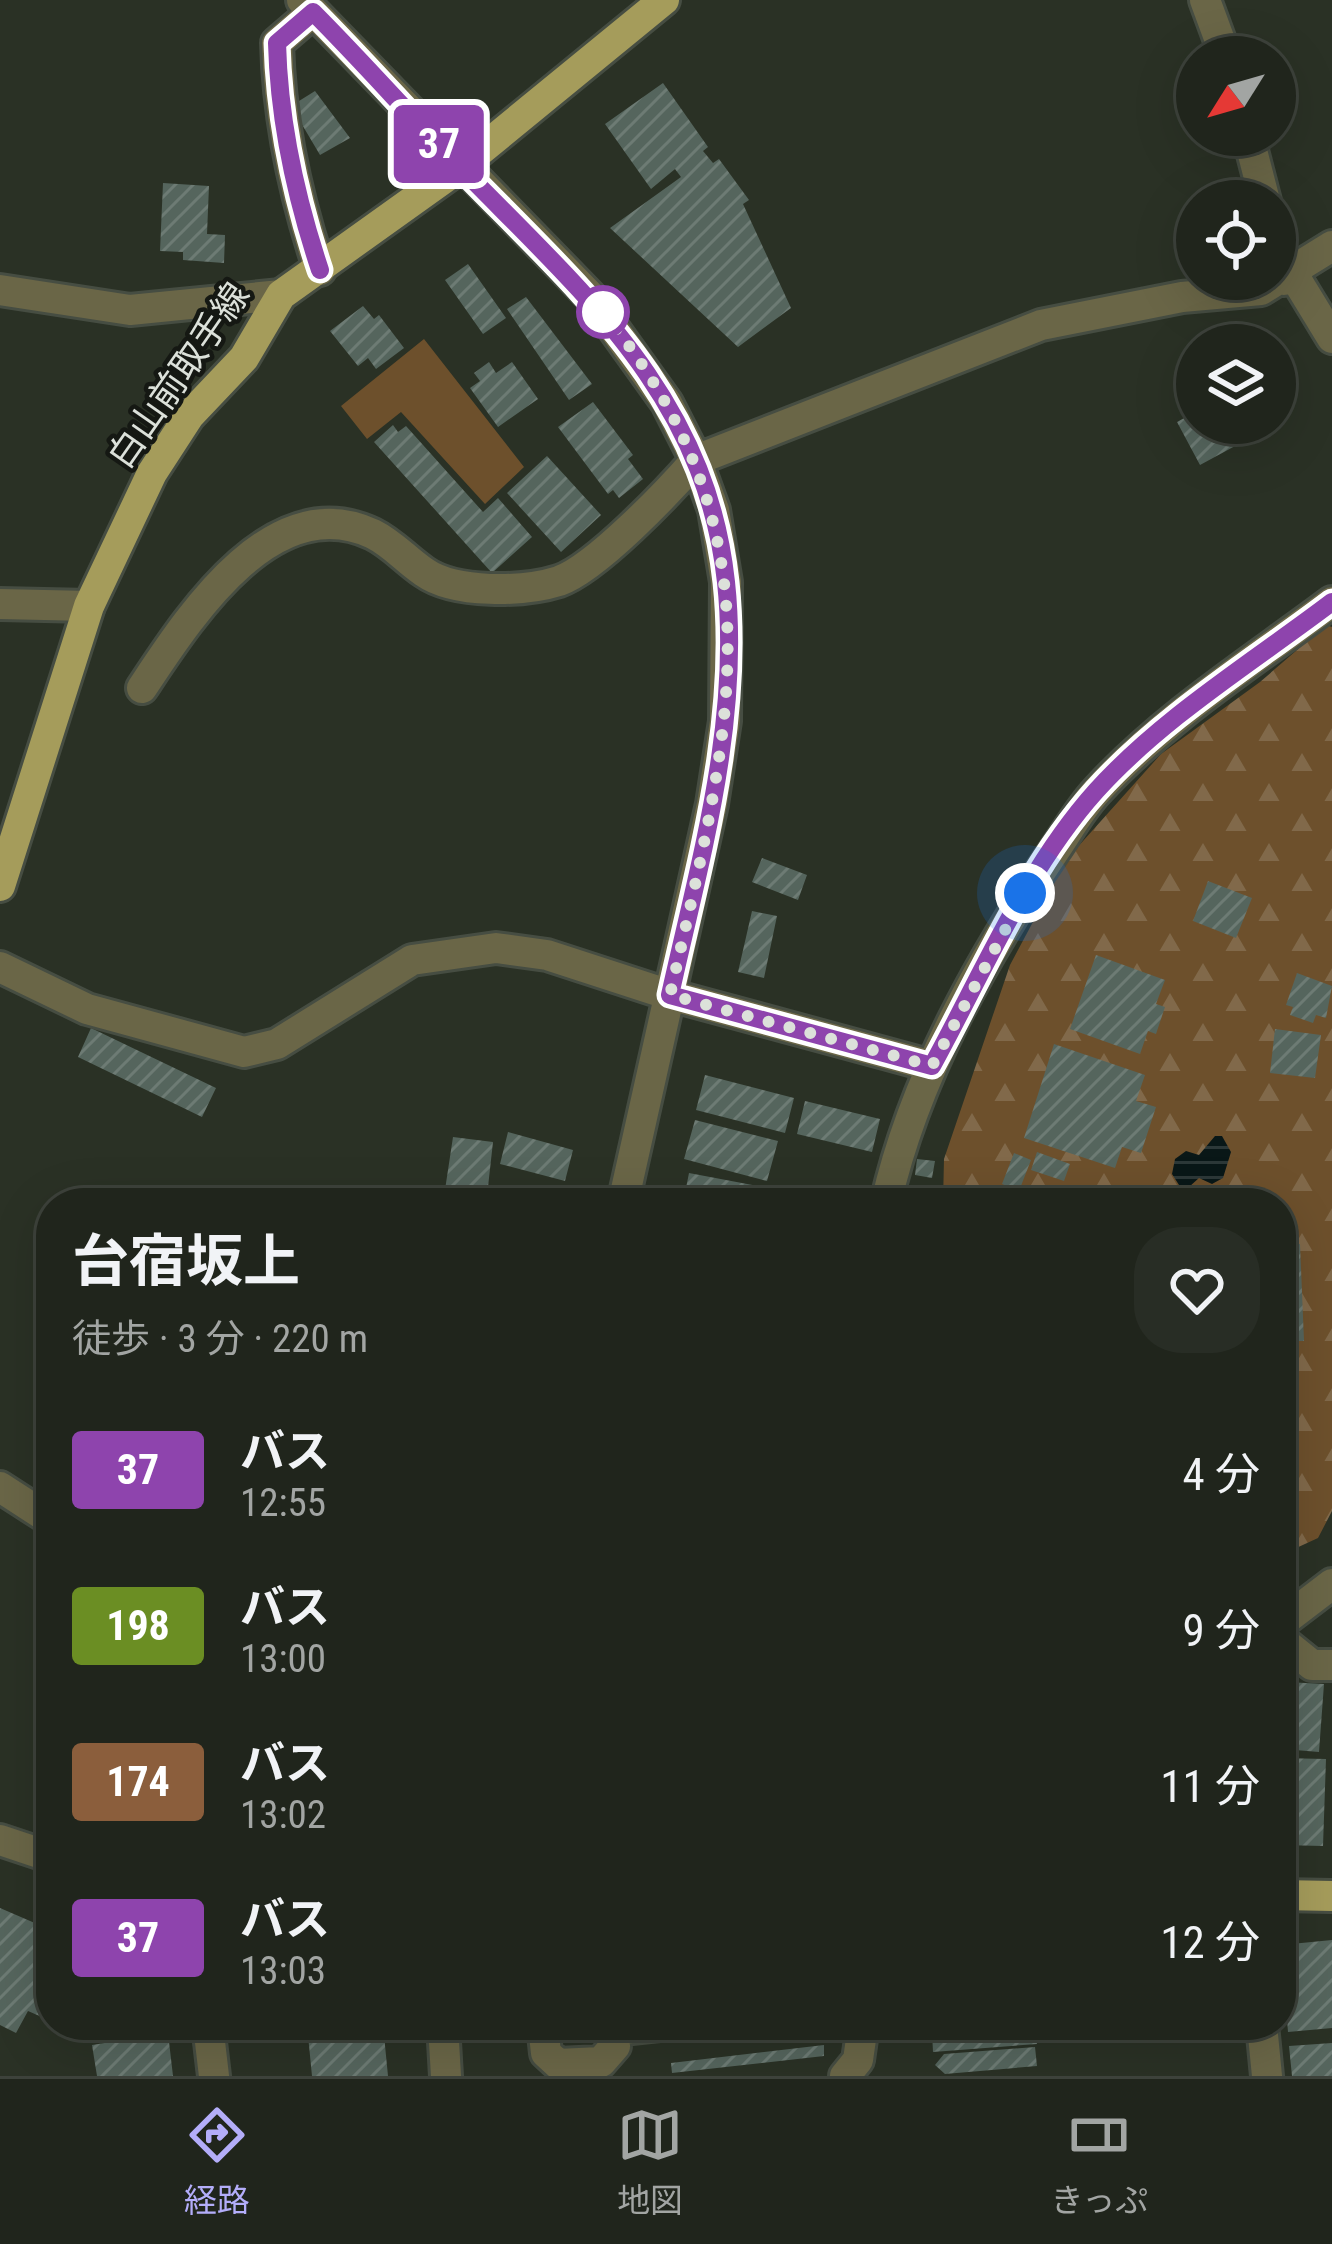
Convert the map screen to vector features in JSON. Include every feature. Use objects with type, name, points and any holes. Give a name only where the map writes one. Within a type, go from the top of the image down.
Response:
[{"type":"main road","name":"白山前取手線","points":[[0,886],[89,606],[152,473],[189,416],[244,358],[281,295],[460,167],[664,0]]},
{"type":"main road","points":[[1296,1895],[1332,1896]]},
{"type":"street","points":[[1205,0],[1218,36]]},
{"type":"street","points":[[320,270],[301,214],[278,98],[277,43],[308,6],[605,314],[667,403],[696,460],[714,510],[729,650],[712,804],[625,1188]]},
{"type":"street","points":[[1296,271],[1332,246]]},
{"type":"street","points":[[1296,288],[1332,338]]},
{"type":"street","points":[[0,290],[82,307],[130,310],[281,295]]},
{"type":"street","points":[[142,688],[188,619],[266,543],[316,524],[366,530],[395,545],[426,574],[455,583],[523,588],[563,580],[666,494],[696,460],[1041,325],[1176,298]]},
{"type":"street","points":[[889,1188],[898,1150],[932,1066],[1025,893],[1095,792],[1172,721],[1332,602]]},
{"type":"street","points":[[0,604],[89,606]]},
{"type":"street","points":[[0,967],[87,1010],[244,1052],[278,1044],[412,960],[452,950],[547,955],[670,995],[932,1066]]},
{"type":"street","points":[[0,1486],[36,1510]]},
{"type":"street","points":[[1296,1612],[1332,1584]]},
{"type":"street","points":[[1296,1652],[1312,1665],[1332,1665]]},
{"type":"street","points":[[0,1840],[36,1852]]},
{"type":"street","points":[[210,2040],[214,2076]]},
{"type":"street","points":[[444,2040],[446,2076]]},
{"type":"street","points":[[545,2040],[546,2053],[558,2064],[601,2062],[616,2044]]},
{"type":"street","points":[[845,2076],[858,2060],[861,2040]]},
{"type":"street","points":[[1263,2040],[1267,2076]]},
{"type":"green space","points":[[424,339],[524,467],[485,504],[401,412],[367,439],[341,406]]},
{"type":"green space","points":[[1326,625],[1332,627],[1332,1511],[1318,1538],[1296,1548],[1296,1188],[943,1188],[944,1159],[1010,965],[1066,860],[1161,754],[1260,682]]},
{"type":"shaded area","points":[[1215,1136],[1222,1136],[1231,1152],[1223,1178],[1212,1184],[1199,1178],[1189,1187],[1179,1185],[1172,1174],[1175,1159],[1186,1151],[1199,1155]]},
{"type":"building","points":[[663,83],[708,147],[703,151],[713,163],[719,159],[749,200],[743,204],[791,308],[738,347],[610,228],[681,177],[675,169],[651,189],[605,124]]},
{"type":"building","points":[[315,91],[350,138],[320,155],[291,106]]},
{"type":"building","points":[[163,183],[209,186],[207,234],[225,235],[224,263],[183,260],[183,252],[160,251]]},
{"type":"building","points":[[468,264],[506,318],[483,334],[445,280]]},
{"type":"building","points":[[526,297],[592,384],[569,400],[507,309]]},
{"type":"building","points":[[363,306],[374,319],[379,315],[404,348],[376,369],[368,358],[358,366],[330,331]]},
{"type":"building","points":[[489,362],[496,373],[512,362],[538,399],[498,427],[470,388],[480,381],[474,373]]},
{"type":"building","points":[[593,402],[633,455],[628,459],[643,479],[619,498],[613,490],[608,494],[558,427]]},
{"type":"building","points":[[393,425],[398,432],[406,426],[483,512],[498,498],[532,537],[492,573],[374,442]]},
{"type":"building","points":[[1189,444],[1239,444],[1200,465]]},
{"type":"building","points":[[547,456],[601,515],[561,552],[507,493]]},
{"type":"building","points":[[762,858],[807,875],[798,900],[752,882]]},
{"type":"building","points":[[1208,881],[1252,898],[1236,938],[1193,921]]},
{"type":"building","points":[[752,911],[777,916],[764,978],[738,972]]},
{"type":"building","points":[[1096,955],[1165,980],[1156,1004],[1165,1007],[1156,1034],[1148,1031],[1140,1054],[1070,1029]]},
{"type":"building","points":[[1297,973],[1332,986],[1326,1018],[1316,1015],[1313,1023],[1290,1015],[1293,1007],[1286,1005]]},
{"type":"building","points":[[91,1028],[216,1088],[202,1117],[78,1057]]},
{"type":"building","points":[[1275,1029],[1321,1035],[1315,1078],[1270,1073]]},
{"type":"building","points":[[1054,1044],[1145,1075],[1136,1101],[1156,1107],[1141,1153],[1122,1147],[1115,1168],[1024,1138]]},
{"type":"building","points":[[705,1075],[794,1098],[785,1133],[696,1110]]},
{"type":"building","points":[[805,1101],[880,1119],[872,1152],[797,1134]]},
{"type":"building","points":[[695,1120],[778,1141],[767,1181],[684,1159]]},
{"type":"building","points":[[508,1132],[573,1150],[565,1181],[500,1164]]},
{"type":"building","points":[[453,1137],[493,1142],[488,1187],[559,1187],[559,1188],[445,1188]]},
{"type":"building","points":[[1037,1152],[1070,1164],[1064,1181],[1031,1170]]},
{"type":"building","points":[[1014,1153],[1031,1160],[1020,1188],[1002,1184]]},
{"type":"building","points":[[917,1159],[935,1161],[932,1178],[915,1175]]},
{"type":"building","points":[[689,1173],[763,1187],[763,1188],[686,1188]]},
{"type":"building","points":[[1296,1244],[1300,1244],[1304,1341],[1296,1341]]},
{"type":"building","points":[[1296,1682],[1324,1684],[1319,1752],[1296,1750]]},
{"type":"building","points":[[1296,1758],[1326,1759],[1323,1846],[1296,1845]]},
{"type":"building","points":[[0,1908],[36,1924],[36,2014],[28,2011],[16,2033],[0,2025]]},
{"type":"building","points":[[1332,1940],[1332,2028],[1296,2031],[1296,1944]]},
{"type":"building","points":[[169,2040],[173,2076],[97,2076],[92,2045]]},
{"type":"building","points":[[308,2040],[384,2040],[388,2076],[312,2076]]},
{"type":"building","points":[[932,2040],[1037,2040],[1037,2044],[933,2052]]},
{"type":"building","points":[[1332,2043],[1332,2076],[1292,2076],[1289,2046]]},
{"type":"building","points":[[824,2045],[824,2056],[672,2073],[671,2063]]},
{"type":"building","points":[[1035,2047],[1037,2066],[945,2074],[935,2065],[944,2054]]},
{"type":"bus line","name":"37","points":[[320,270],[301,214],[278,98],[277,43],[313,12],[591,297],[633,350],[696,460],[714,510],[726,582],[729,650],[725,721],[712,804],[670,995],[932,1066],[1025,893],[1095,792],[1172,721],[1332,602]]},
{"type":"route","points":[[603,312],[667,403],[696,460],[714,510],[726,582],[725,721],[670,995],[932,1066],[1025,893]]}]
